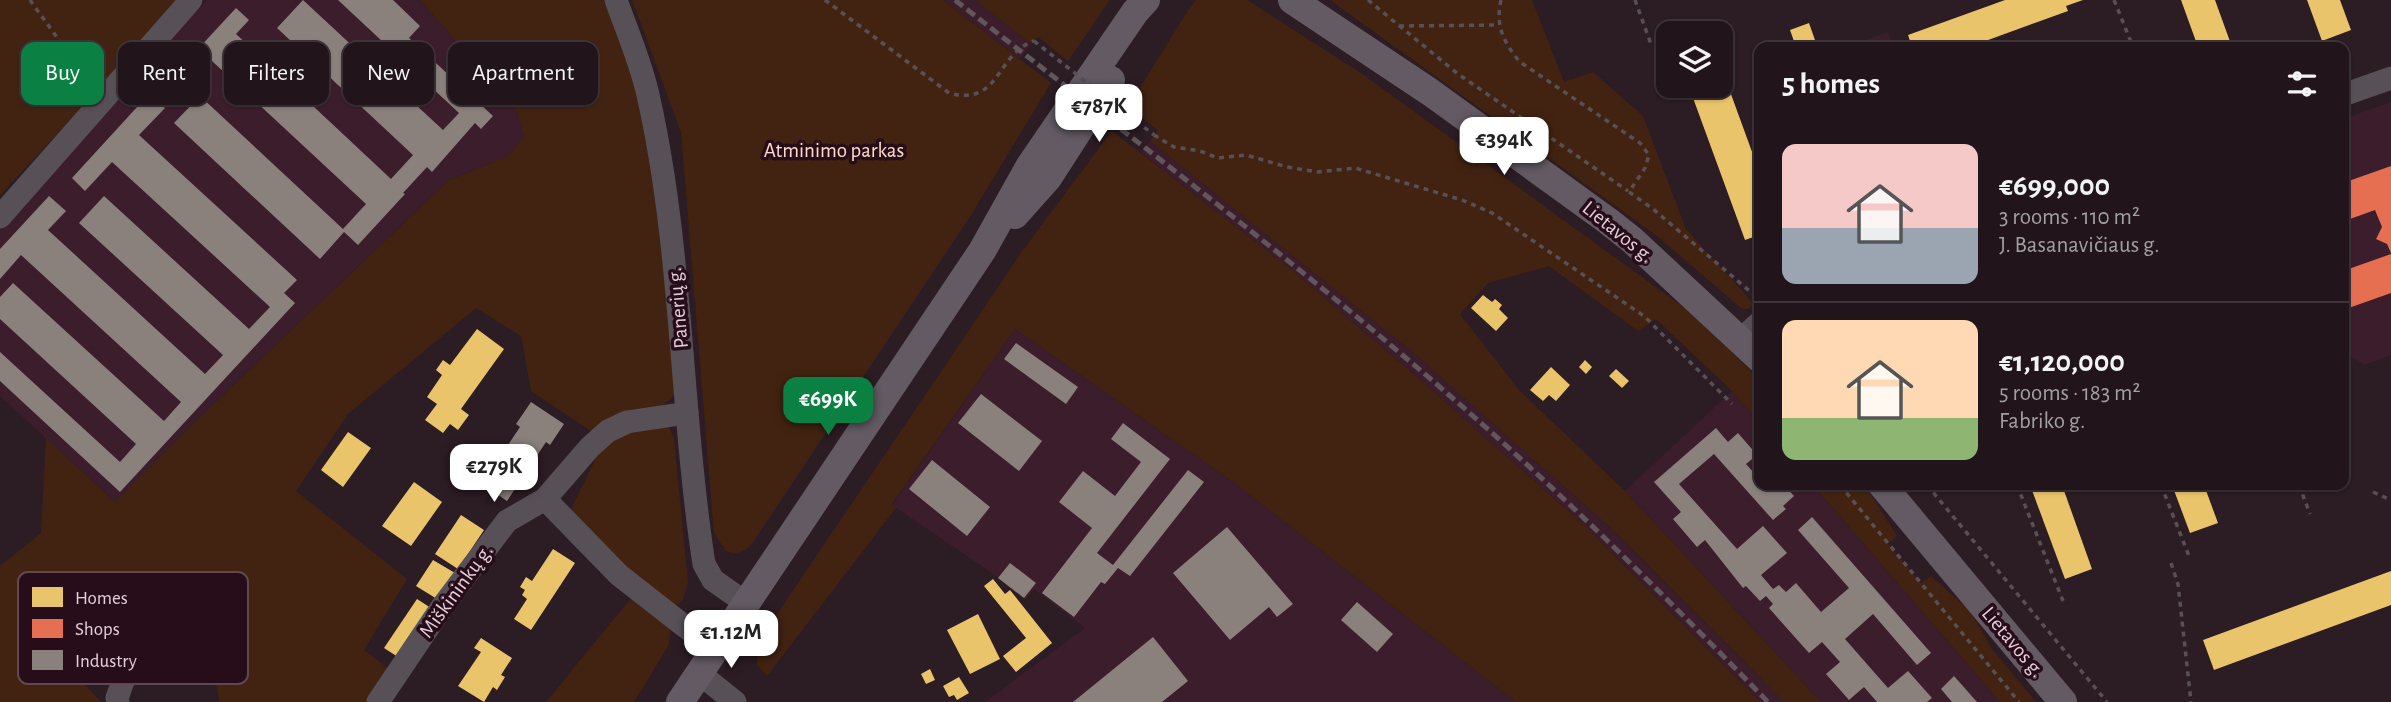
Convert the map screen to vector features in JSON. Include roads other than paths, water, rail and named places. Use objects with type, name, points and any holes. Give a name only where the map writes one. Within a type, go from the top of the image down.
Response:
[{"type":"main road","points":[[680,702],[982,251],[1029,167],[1135,12],[1146,0]]},
{"type":"main road","points":[[982,251],[1048,178],[1149,20],[1158,0]]},
{"type":"main road","name":"Lietavos g.","points":[[1292,0],[1430,92],[1608,221],[1753,340]]},
{"type":"main road","name":"Lietavos g.","points":[[1886,490],[2063,702]]},
{"type":"street","points":[[0,217],[191,0]]},
{"type":"street","name":"Panerių g.","points":[[616,0],[648,93],[668,197],[687,413],[704,564],[713,580],[746,603]]},
{"type":"street","points":[[2349,93],[2391,78]]},
{"type":"street","name":"Miškininkų g.","points":[[378,702],[442,607],[507,521],[545,499],[590,447],[608,431],[627,422],[687,413]]},
{"type":"street","points":[[545,499],[619,575],[715,650]]},
{"type":"street","points":[[699,673],[735,702]]},
{"type":"street","points":[[118,702],[122,684]]},
{"type":"railway","points":[[955,0],[1142,145],[1389,343],[1612,545],[1768,702]]},
{"type":"park label","name":"Atminimo parkas","points":[[834,150]]}]
